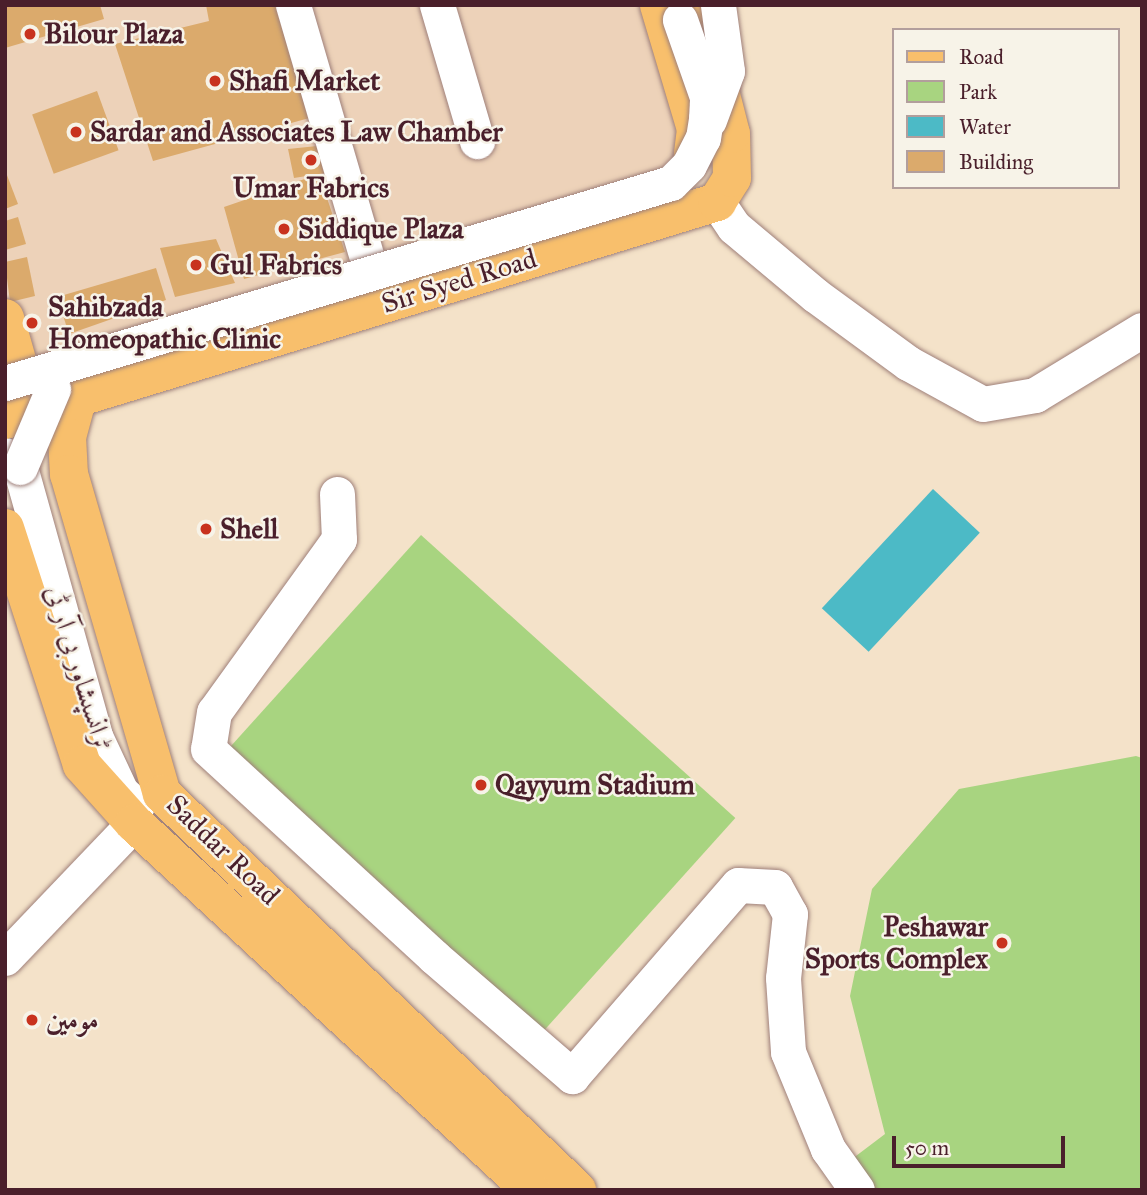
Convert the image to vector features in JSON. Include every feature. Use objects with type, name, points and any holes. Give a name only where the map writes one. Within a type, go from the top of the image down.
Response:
[{"type":"main road","name":"Sir Syed Road","points":[[10,374],[155,329],[370,269],[681,171],[694,153],[696,129],[678,9]]},
{"type":"main road","points":[[678,9],[731,134],[732,178],[717,202]]},
{"type":"main road","name":"Sir Syed Road","points":[[5,420],[717,202]]},
{"type":"main road","points":[[5,318],[10,374]]},
{"type":"main road","points":[[155,329],[167,371]]},
{"type":"main road","name":"Saddar Road","points":[[77,400],[67,437],[69,474],[162,794],[335,984],[531,1190]]},
{"type":"main road","name":"Saddar Road","points":[[5,528],[82,765],[134,823],[335,984],[577,1190]]},
{"type":"street","points":[[293,5],[370,269]]},
{"type":"street","points":[[437,5],[477,141]]},
{"type":"street","name":"ٹرانسپشاور بی آر ٹی","points":[[10,374],[92,356],[671,183],[689,165],[704,135],[727,71],[718,5]]},
{"type":"street","name":"ٹرانسپشاور بی آر ٹی","points":[[678,9],[707,97],[704,135]]},
{"type":"street","points":[[717,202],[734,228],[814,295],[908,363],[983,404],[1035,395],[1142,330]]},
{"type":"street","name":"ٹرانسپشاور بی آر ٹی","points":[[92,356],[54,389],[13,461],[95,736],[121,792],[278,937],[335,984]]},
{"type":"street","points":[[337,494],[339,539],[214,712],[208,749],[433,956],[572,1076],[738,885],[775,887],[790,914],[783,978],[788,1052],[828,1149],[857,1190]]},
{"type":"street","points":[[5,958],[134,823]]},
{"type":"shaded area","points":[[5,5],[659,5],[696,129],[682,171],[19,367],[5,321]]},
{"type":"green space","name":"Qayyum Stadium","points":[[421,535],[735,818],[541,1034],[226,751]]},
{"type":"green space","name":"Peshawar Sports Complex","points":[[1136,756],[1142,758],[1142,1190],[876,1190],[852,1159],[885,1134],[850,996],[872,889],[959,789]]},
{"type":"water","points":[[933,489],[980,533],[869,652],[822,608]]},
{"type":"building","name":"Bilour Plaza","points":[[5,5],[100,5],[104,19],[5,48]]},
{"type":"building","name":"Shafi Market","points":[[206,5],[282,5],[313,117],[153,161],[115,44],[209,21]]},
{"type":"building","name":"Sardar and Associates Law Chamber","points":[[97,91],[119,150],[54,174],[32,115]]},
{"type":"building","name":"Umar Fabrics","points":[[327,145],[334,171],[294,178],[288,149]]},
{"type":"building","points":[[5,170],[18,204],[5,209]]},
{"type":"building","name":"Siddique Plaza","points":[[319,174],[345,252],[244,279],[224,207]]},
{"type":"building","points":[[18,217],[26,244],[5,250],[5,221]]},
{"type":"building","name":"Gul Fabrics","points":[[216,239],[235,283],[175,297],[160,248]]},
{"type":"building","points":[[27,257],[35,296],[10,302],[5,262]]},
{"type":"building","points":[[156,268],[166,300],[69,334],[57,297]]},
{"type":"place","name":"Bilour Plaza","points":[[30,34]]},
{"type":"place","name":"Shafi Market","points":[[215,81]]},
{"type":"place","name":"Sardar and Associates Law Chamber","points":[[76,132]]},
{"type":"place","name":"Umar Fabrics","points":[[311,160]]},
{"type":"place","name":"Siddique Plaza","points":[[284,229]]},
{"type":"place","name":"Gul Fabrics","points":[[196,265]]},
{"type":"place","name":"Sahibzada Homeopathic Clinic","points":[[32,323]]},
{"type":"place","name":"Shell","points":[[206,529]]},
{"type":"place","name":"Qayyum Stadium","points":[[481,785]]},
{"type":"place","name":"Peshawar Sports Complex","points":[[1002,943]]},
{"type":"place","name":"مومین","points":[[32,1020]]}]
